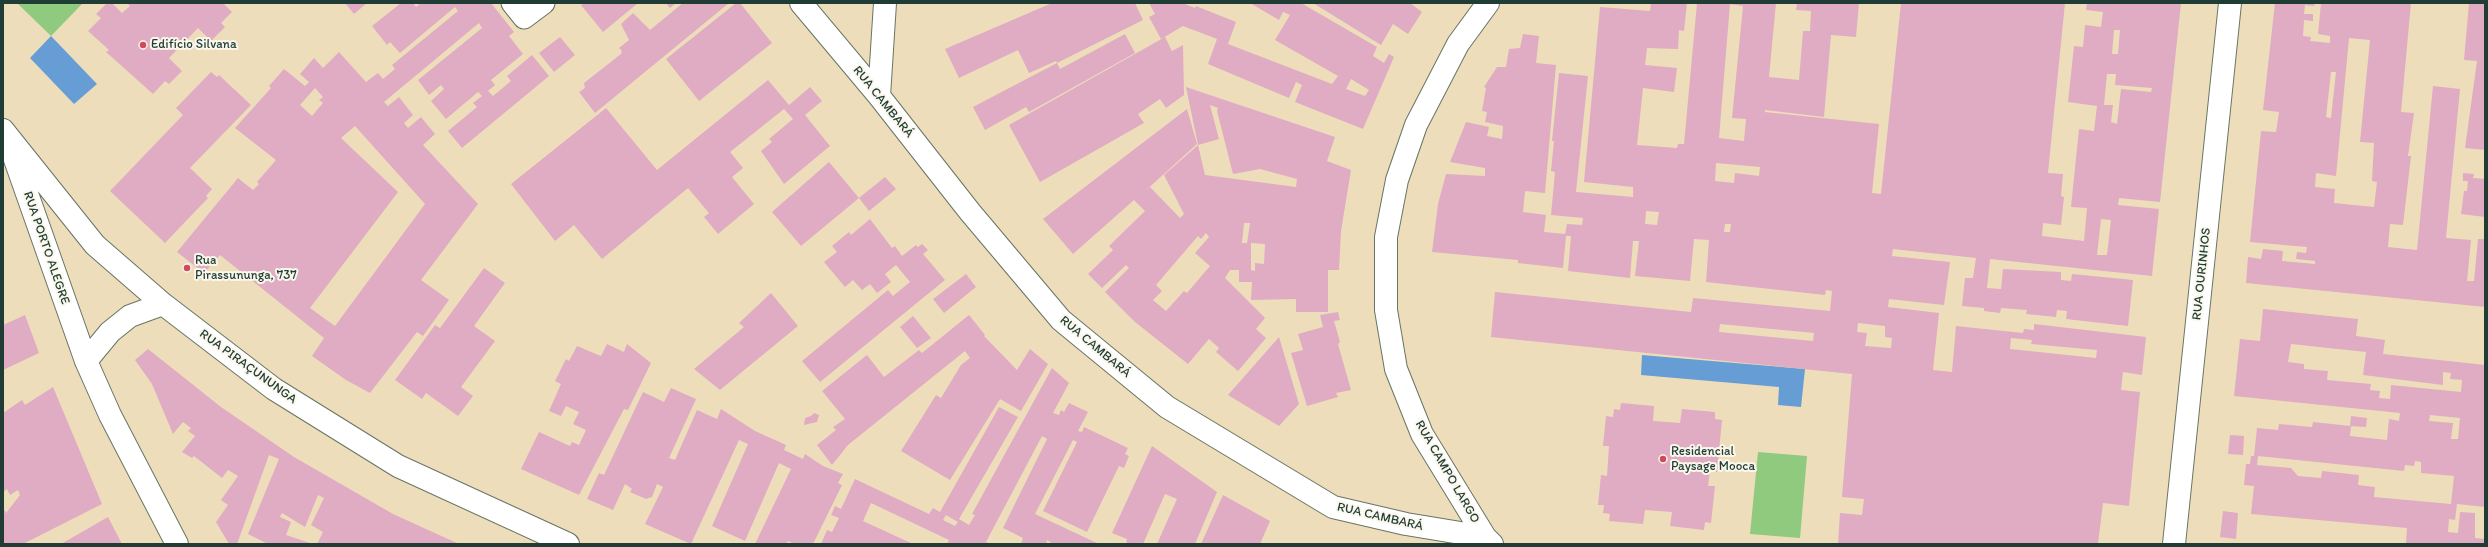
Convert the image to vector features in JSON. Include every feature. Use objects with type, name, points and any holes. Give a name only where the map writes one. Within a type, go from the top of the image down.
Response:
[{"type":"street","name":"RUA CAMBARÁ","points":[[801,3],[879,96],[970,212],[1061,320],[1167,407],[1333,507],[1488,541]]},
{"type":"street","points":[[879,96],[885,3]]},
{"type":"street","name":"RUA CAMPO LARGO","points":[[1488,3],[1458,44],[1416,125],[1397,180],[1386,237],[1386,310],[1396,369],[1422,434],[1488,541]]},
{"type":"street","name":"RUA OURINHOS","points":[[2174,544],[2230,3]]},
{"type":"street","name":"RUA PIRAÇUNUNGA","points":[[5,132],[95,245],[163,304],[274,390],[398,466],[568,544]]},
{"type":"street","name":"RUA PORTO ALEGRE","points":[[5,132],[86,361],[110,415],[176,544]]},
{"type":"street","points":[[86,361],[110,332],[130,316],[163,304]]},
{"type":"lane","points":[[512,3],[524,18],[544,3]]},
{"type":"green space","points":[[17,3],[83,3],[51,36]]},
{"type":"green space","points":[[1758,452],[1807,456],[1800,538],[1750,534]]},
{"type":"water","points":[[51,36],[97,84],[74,104],[30,58]]},
{"type":"water","points":[[1642,355],[1805,369],[1801,407],[1778,405],[1779,387],[1641,375]]},
{"type":"building","name":"Edifício Silvana","points":[[107,3],[112,3],[122,13],[130,6],[127,3],[223,3],[232,12],[221,23],[225,27],[211,41],[198,28],[169,58],[182,71],[169,84],[165,81],[153,94],[106,52],[109,50],[88,31],[101,18],[96,14]]},
{"type":"building","points":[[345,3],[367,3],[354,14]]},
{"type":"building","points":[[401,3],[413,3],[416,7],[421,3],[491,3],[514,32],[509,36],[523,54],[491,80],[495,85],[488,91],[493,96],[511,81],[507,76],[532,55],[549,76],[462,148],[448,131],[477,107],[473,103],[482,96],[478,92],[446,119],[431,101],[444,89],[441,85],[429,95],[418,80],[482,28],[479,23],[384,102],[388,106],[399,97],[413,115],[404,123],[408,128],[421,117],[435,134],[423,145],[478,204],[421,280],[449,300],[423,336],[417,332],[370,393],[346,380],[312,356],[324,338],[220,255],[204,273],[177,252],[238,178],[253,190],[259,184],[257,182],[276,160],[235,128],[271,88],[269,86],[284,69],[305,86],[309,82],[300,74],[314,58],[323,68],[339,52],[366,82],[378,73],[383,79],[395,69],[392,65],[458,11],[455,7],[400,53],[390,42],[387,45],[372,26]],"holes":[[[315,88],[323,97],[319,100],[323,103],[312,116],[300,105]],[[355,126],[425,204],[335,326],[310,308],[398,192],[341,138]]]},
{"type":"building","points":[[584,3],[638,3],[603,32],[581,5]]},
{"type":"building","points":[[666,3],[676,3],[670,8]]},
{"type":"building","points":[[683,3],[729,3],[595,113],[579,92],[585,88],[584,83],[621,54],[622,51],[619,48],[629,40],[621,24],[633,13],[650,30]]},
{"type":"building","points":[[736,3],[740,3],[772,43],[699,101],[666,59]]},
{"type":"building","points":[[1052,3],[1135,3],[1143,20],[1057,63],[1056,61],[1029,73],[1018,50],[959,78],[945,49]]},
{"type":"building","points":[[1149,3],[1182,3],[1195,8],[1196,6],[1236,22],[1228,44],[1332,84],[1338,76],[1275,40],[1290,15],[1283,12],[1279,20],[1250,3],[1301,3],[1377,47],[1373,56],[1384,63],[1389,54],[1394,57],[1363,129],[1295,102],[1302,85],[1296,82],[1289,98],[1208,64],[1217,39],[1183,26],[1161,39],[1149,17],[1155,14]],"holes":[[[1351,79],[1369,90],[1365,96],[1346,89]]]},
{"type":"building","points":[[1313,3],[1410,3],[1422,12],[1408,34],[1393,24],[1381,45]]},
{"type":"building","points":[[1651,3],[1687,3],[1684,31],[1679,30],[1678,49],[1647,48],[1645,65],[1677,68],[1674,92],[1643,88],[1637,145],[1677,148],[1678,144],[1684,144],[1697,3],[1776,3],[1769,77],[1799,80],[1803,31],[1810,31],[1811,11],[1796,10],[1797,3],[1859,3],[1856,37],[1831,35],[1824,117],[1765,110],[1765,112],[1879,124],[1872,193],[1881,194],[1901,3],[2065,3],[2048,173],[2063,174],[2061,196],[2064,197],[2061,225],[2043,223],[2042,236],[2084,241],[2087,208],[2071,207],[2079,129],[2094,131],[2097,106],[2068,102],[2074,46],[2083,47],[2085,25],[2101,27],[2103,12],[2086,10],[2087,3],[2181,3],[2160,202],[2119,198],[2118,205],[2159,209],[2152,276],[1990,259],[1987,288],[2001,289],[2003,269],[2061,272],[2061,280],[2071,281],[2072,274],[2133,280],[2128,326],[2066,319],[2067,311],[2057,310],[2056,317],[2026,314],[2027,310],[2001,308],[2000,313],[1984,311],[1984,308],[1962,306],[1965,278],[1973,278],[1976,258],[1893,249],[1892,256],[1950,262],[1944,305],[1889,299],[1888,307],[1939,313],[1933,370],[1952,372],[1956,326],[2023,333],[2024,329],[2034,330],[2034,324],[2146,337],[2142,375],[2123,372],[2121,390],[2140,392],[2129,506],[2103,503],[2098,544],[1838,544],[1840,513],[1862,515],[1864,499],[1842,497],[1852,374],[1491,337],[1495,292],[1691,312],[1693,298],[1830,311],[1832,291],[1826,290],[1825,295],[1706,282],[1709,240],[1694,239],[1690,281],[1635,276],[1639,241],[1633,241],[1630,278],[1568,271],[1571,236],[1566,236],[1563,268],[1518,263],[1518,260],[1432,252],[1438,204],[1446,174],[1485,176],[1485,168],[1450,162],[1466,122],[1489,127],[1487,136],[1502,139],[1503,126],[1485,122],[1487,112],[1482,111],[1486,88],[1484,87],[1497,67],[1506,67],[1509,49],[1520,48],[1523,34],[1539,36],[1536,63],[1556,65],[1545,193],[1525,191],[1523,212],[1546,215],[1544,232],[1565,234],[1567,224],[1582,225],[1583,218],[1551,215],[1555,172],[1551,171],[1554,141],[1552,141],[1559,73],[1588,76],[1576,192],[1633,197],[1633,187],[1584,182],[1600,7],[1650,11]],"holes":[[[1730,4],[1743,6],[1732,118],[1746,119],[1744,141],[1719,138]],[[2114,30],[2120,30],[2118,54],[2112,54]],[[2107,74],[2116,74],[2115,85],[2152,88],[2151,92],[2121,89],[2117,124],[2111,122],[2113,105],[2104,105]],[[1716,163],[1760,167],[1759,176],[1735,173],[1734,183],[1715,181]],[[1646,211],[1659,212],[1657,225],[1645,224]],[[2101,219],[2111,220],[2107,255],[2097,255]],[[1725,224],[1731,224],[1730,232],[1724,232]],[[1858,323],[1885,326],[1885,337],[1892,338],[1891,348],[1865,346],[1867,333],[1857,332]],[[1720,324],[1814,333],[1813,341],[1719,332]],[[2011,338],[2032,340],[2031,344],[2097,350],[2096,358],[2010,349]]]},
{"type":"building","points":[[2275,3],[2315,3],[2314,6],[2305,5],[2304,14],[2313,14],[2313,21],[2304,20],[2303,36],[2311,37],[2310,41],[2330,43],[2330,36],[2318,34],[2321,3],[2411,3],[2401,112],[2414,113],[2408,156],[2411,156],[2403,225],[2390,224],[2388,247],[2417,250],[2433,86],[2460,89],[2446,238],[2471,240],[2467,281],[2474,281],[2478,239],[2485,239],[2485,307],[2246,283],[2248,257],[2261,259],[2263,249],[2283,251],[2282,261],[2315,264],[2315,261],[2296,259],[2297,252],[2306,253],[2307,247],[2250,242],[2261,131],[2276,132],[2279,112],[2263,110]],"holes":[[[2349,38],[2370,40],[2360,142],[2374,143],[2372,181],[2377,182],[2374,207],[2334,203],[2335,189],[2315,187],[2316,173],[2336,176]],[[2331,72],[2336,72],[2331,118],[2326,117]]]},
{"type":"building","points":[[2469,3],[2485,3],[2485,150],[2465,148],[2477,61],[2464,60]]},
{"type":"building","points":[[1125,34],[1135,53],[1029,112],[1026,107],[985,130],[973,107],[1057,63],[1060,69]]},
{"type":"building","points":[[560,37],[575,55],[554,72],[539,53]]},
{"type":"building","points":[[1165,37],[1172,51],[1183,45],[1184,95],[1166,108],[1160,99],[1138,114],[1144,123],[1040,182],[1009,125]]},
{"type":"building","points":[[211,72],[217,77],[219,75],[251,105],[190,168],[212,189],[206,196],[208,198],[165,243],[110,191],[183,115],[176,108]]},
{"type":"building","points":[[768,80],[789,105],[810,87],[822,101],[805,115],[830,146],[784,184],[761,151],[772,142],[769,139],[793,119],[784,109],[730,152],[743,168],[732,177],[754,204],[718,234],[704,217],[709,213],[688,188],[602,259],[574,225],[555,241],[511,184],[606,108],[657,170]]},
{"type":"building","points":[[1186,87],[1335,137],[1327,161],[1351,170],[1341,231],[1339,270],[1328,270],[1328,312],[1296,312],[1296,299],[1251,300],[1252,282],[1239,282],[1239,270],[1230,270],[1225,278],[1265,318],[1256,329],[1266,338],[1238,371],[1216,352],[1219,348],[1209,339],[1188,364],[1135,322],[1105,292],[1129,268],[1126,265],[1102,288],[1088,274],[1113,250],[1109,246],[1145,211],[1134,200],[1073,254],[1043,219],[1187,109],[1197,144],[1143,193],[1150,187],[1180,218],[1184,214],[1164,175],[1198,145]],"holes":[[[1210,105],[1218,108],[1217,111],[1233,174],[1260,169],[1297,179],[1296,187],[1205,175],[1198,145],[1219,139]],[[1244,223],[1250,223],[1247,243],[1242,243]],[[1206,233],[1209,237],[1195,253],[1210,266],[1187,293],[1184,291],[1166,311],[1153,300],[1162,291],[1156,285],[1198,236],[1201,239]],[[1251,243],[1265,244],[1264,264],[1255,263],[1255,271],[1251,270]]]},
{"type":"building","points":[[829,162],[859,198],[801,246],[772,212]]},
{"type":"building","points":[[2463,173],[2474,174],[2473,178],[2485,179],[2485,217],[2461,214],[2464,191],[2467,191],[2468,181],[2463,181]]},
{"type":"building","points":[[885,177],[896,189],[869,211],[859,198]]},
{"type":"building","points":[[870,219],[892,248],[895,246],[902,256],[916,245],[918,247],[922,244],[928,250],[923,254],[945,280],[820,382],[802,361],[888,290],[893,296],[910,282],[896,265],[885,274],[891,282],[877,293],[870,284],[862,290],[853,280],[845,287],[824,262],[837,252],[832,246],[849,232],[851,235]]},
{"type":"building","points":[[484,268],[505,283],[474,326],[495,341],[461,387],[473,396],[458,416],[426,393],[422,399],[395,380],[435,325],[440,328]]},
{"type":"building","points":[[966,274],[976,287],[944,313],[933,299]]},
{"type":"building","points":[[771,293],[798,326],[720,390],[694,369],[744,327],[739,323]]},
{"type":"building","points":[[2263,309],[2358,319],[2356,336],[2385,340],[2383,354],[2485,365],[2485,507],[2457,504],[2455,520],[2449,519],[2448,532],[2458,533],[2460,512],[2475,513],[2475,538],[2485,539],[2485,544],[2406,544],[2407,528],[2251,514],[2254,486],[2244,485],[2246,464],[2250,464],[2251,456],[2254,456],[2257,428],[2278,430],[2279,424],[2312,427],[2313,422],[2351,426],[2350,436],[2387,440],[2389,419],[2399,421],[2400,413],[2234,396],[2240,339],[2260,341]],"holes":[[[2291,344],[2366,352],[2363,375],[2443,385],[2443,372],[2451,373],[2450,379],[2462,380],[2461,392],[2391,385],[2390,399],[2379,398],[2380,391],[2370,390],[2371,384],[2327,380],[2328,371],[2304,369],[2304,364],[2288,362]],[[2430,415],[2460,418],[2458,439],[2451,439],[2453,423],[2429,421]],[[2258,456],[2404,471],[2405,465],[2414,466],[2415,461],[2421,462],[2421,473],[2454,476],[2451,504],[2374,497],[2375,487],[2358,485],[2359,475],[2322,471],[2321,478],[2298,476],[2291,468],[2257,465]]]},
{"type":"building","points":[[1338,312],[1340,320],[1334,321],[1340,342],[1338,344],[1351,390],[1336,393],[1338,397],[1307,406],[1291,353],[1303,350],[1298,334],[1323,327],[1320,315]]},
{"type":"building","points":[[25,315],[39,353],[3,370],[3,325]]},
{"type":"building","points":[[969,315],[985,335],[984,336],[1017,370],[1030,349],[1048,364],[1021,411],[1000,399],[950,480],[901,451],[936,395],[941,398],[961,365],[970,358],[965,351],[848,445],[832,465],[817,445],[836,430],[833,427],[845,419],[822,391],[867,355],[884,377],[919,350],[922,353]]},
{"type":"building","points":[[913,316],[931,338],[917,348],[900,327]]},
{"type":"building","points":[[1279,337],[1299,404],[1279,426],[1228,395]]},
{"type":"building","points":[[607,344],[624,352],[627,344],[651,363],[628,410],[624,409],[579,495],[521,469],[539,432],[570,446],[572,442],[579,445],[586,430],[573,424],[579,412],[566,406],[561,416],[549,411],[561,384],[555,381],[566,359],[569,361],[577,346],[601,356]]},
{"type":"building","points":[[148,349],[221,407],[294,457],[393,514],[459,544],[317,544],[323,532],[311,525],[324,498],[318,495],[305,527],[282,513],[280,517],[291,522],[286,535],[313,544],[268,544],[248,534],[279,459],[269,455],[237,544],[229,544],[216,522],[228,505],[221,500],[238,476],[228,470],[222,478],[194,456],[192,458],[182,452],[195,436],[188,431],[191,428],[183,422],[173,434],[152,384],[135,360]]},
{"type":"building","points":[[1052,368],[1069,383],[1053,413],[1059,415],[1061,410],[1064,412],[1069,403],[1088,412],[1078,431],[1082,432],[1084,427],[1128,448],[1125,454],[1129,456],[1124,468],[1119,466],[1087,532],[1043,511],[1077,442],[1073,440],[1035,514],[1099,544],[1053,544],[1047,540],[1046,544],[1021,544],[1023,538],[1003,528],[1047,439],[1042,436],[986,542],[991,544],[947,544],[949,540],[871,503],[863,521],[913,544],[821,544],[827,530],[832,532],[839,518],[831,515],[835,506],[841,509],[855,479],[929,514],[933,508],[940,512],[999,407],[1018,417],[959,519],[969,525],[975,515],[972,514]],"holes":[[[946,515],[958,522],[955,526],[943,520]]]},
{"type":"building","points":[[53,387],[102,504],[23,544],[3,544],[3,512],[5,510],[6,513],[20,495],[18,490],[10,495],[7,489],[3,492],[3,413],[22,400],[25,405]]},
{"type":"building","points":[[671,388],[696,399],[669,458],[675,460],[697,410],[717,419],[721,409],[755,431],[786,445],[784,450],[803,459],[805,454],[823,466],[843,474],[838,483],[842,485],[813,544],[794,544],[788,541],[786,544],[755,544],[791,469],[779,463],[745,541],[712,526],[748,444],[739,440],[691,544],[645,524],[663,487],[657,484],[652,497],[646,499],[630,492],[632,489],[625,484],[613,510],[587,499],[599,473],[604,475],[643,392],[664,402]]},
{"type":"building","name":"Residencial Paysage Mooca","points":[[1621,403],[1654,406],[1653,421],[1680,423],[1682,409],[1715,412],[1715,419],[1722,420],[1717,472],[1710,471],[1708,486],[1715,486],[1711,523],[1705,522],[1704,530],[1670,526],[1672,512],[1645,510],[1643,524],[1609,521],[1610,514],[1603,513],[1604,505],[1598,505],[1601,475],[1607,476],[1609,446],[1603,446],[1606,416],[1613,417],[1614,409],[1620,410]]},
{"type":"building","points":[[814,413],[819,415],[817,422],[804,425],[805,418]]},
{"type":"building","points":[[2351,416],[2367,418],[2366,427],[2350,426]]},
{"type":"building","points":[[2230,435],[2244,436],[2243,455],[2228,454]]},
{"type":"building","points":[[1152,446],[1217,492],[1195,544],[1157,544],[1177,499],[1165,494],[1143,544],[1130,544],[1126,542],[1127,539],[1112,533]]},
{"type":"building","points":[[1223,495],[1270,521],[1260,544],[1201,544]]},
{"type":"building","points":[[2223,511],[2238,513],[2236,539],[2220,537]]},
{"type":"building","points":[[108,517],[122,544],[61,544]]},
{"type":"place","name":"Edifício Silvana","points":[[143,45]]},
{"type":"place","name":"Rua Pirassununga, 737","points":[[187,268]]},
{"type":"place","name":"Residencial Paysage Mooca","points":[[1663,459]]}]
